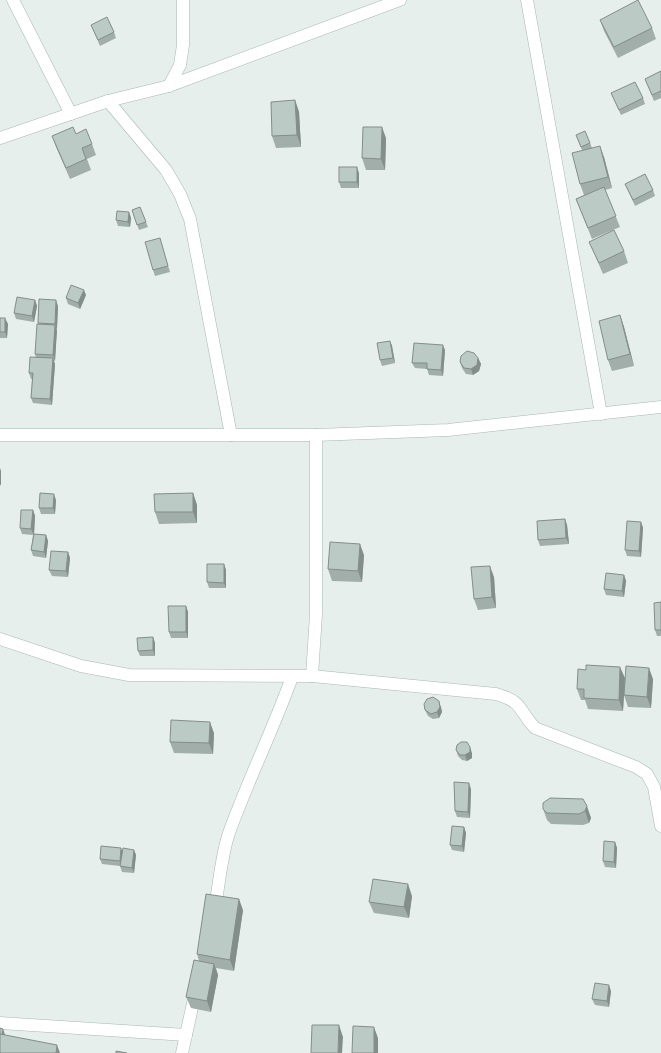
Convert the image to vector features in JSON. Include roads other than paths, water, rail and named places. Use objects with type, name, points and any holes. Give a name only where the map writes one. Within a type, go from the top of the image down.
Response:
[{"type":"street","points":[[13,0],[71,114]]},
{"type":"street","points":[[169,86],[180,65],[183,45],[183,0]]},
{"type":"street","points":[[0,138],[108,101],[169,86],[400,0]]},
{"type":"street","points":[[527,0],[601,414]]},
{"type":"street","points":[[108,101],[166,170],[180,194],[190,219],[231,435]]},
{"type":"street","points":[[0,435],[316,436],[448,430],[661,407]]},
{"type":"street","points":[[312,676],[316,614],[316,436]]},
{"type":"street","points":[[0,639],[81,666],[129,675],[312,676],[496,694],[509,698],[521,707],[528,721],[535,728],[636,767],[647,774],[654,787],[661,826]]},
{"type":"street","points":[[212,921],[229,835],[292,677]]},
{"type":"street","points":[[182,1053],[198,982]]},
{"type":"street","points":[[0,1022],[186,1035]]}]
